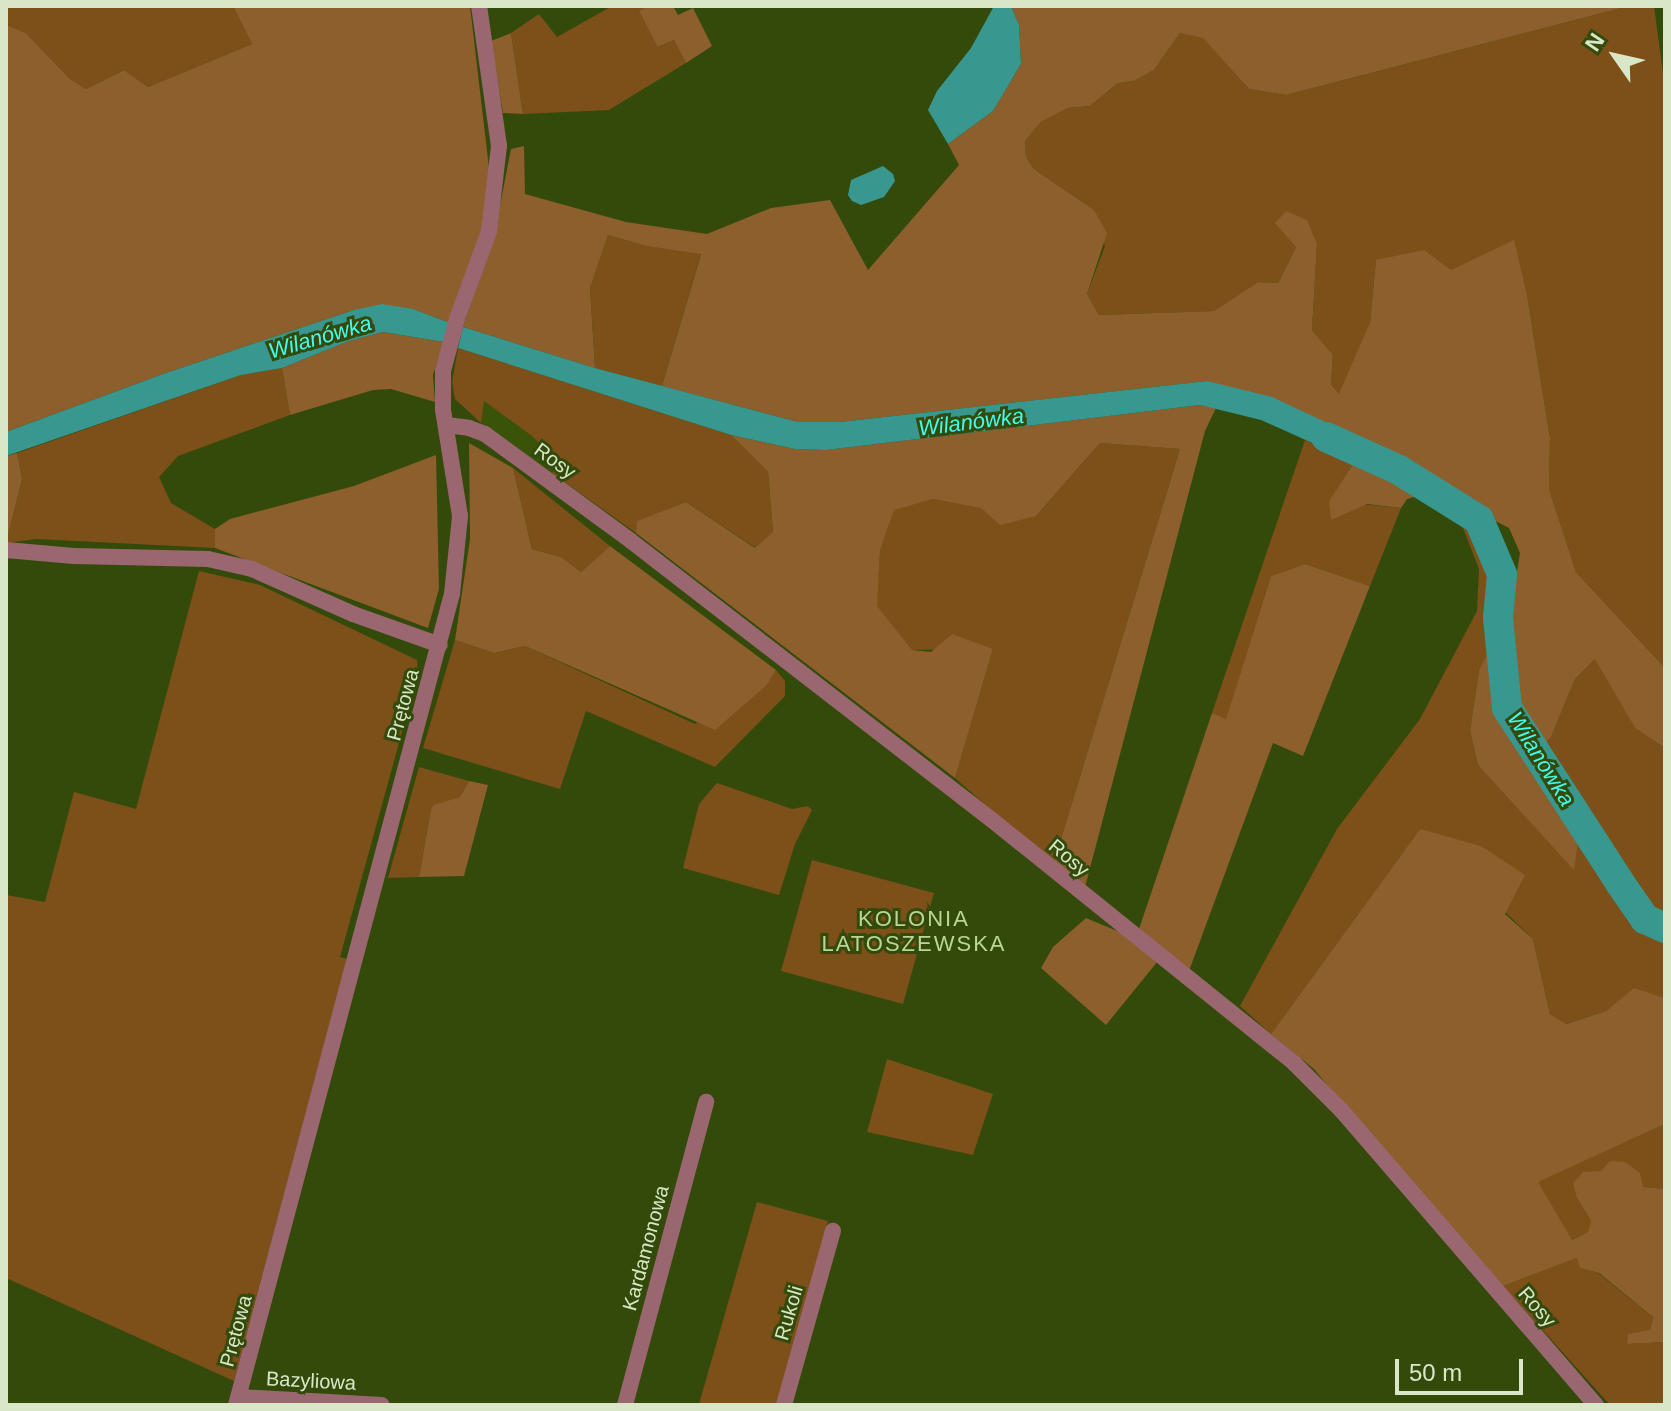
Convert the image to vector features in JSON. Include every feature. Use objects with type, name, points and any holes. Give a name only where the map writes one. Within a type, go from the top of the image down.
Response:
[{"type":"street","name":"Prętowa","points":[[237,1401],[452,594],[460,532],[441,385],[446,354],[489,231],[499,146],[479,6]]},
{"type":"street","name":"Rosy","points":[[446,425],[485,434],[631,541],[992,820],[1294,1063],[1342,1111],[1596,1405]]},
{"type":"street","points":[[6,550],[74,556],[208,559],[252,569],[353,614],[440,645]]},
{"type":"street","name":"Kardamonowa","points":[[625,1405],[706,1102]]},
{"type":"street","name":"Rukoli","points":[[784,1405],[833,1231]]},
{"type":"street","name":"Bazyliowa","points":[[237,1401],[382,1405]]},
{"type":"shaded area","points":[[6,6],[233,6],[252,44],[148,87],[124,70],[86,89],[69,78],[26,33],[6,25]]},
{"type":"shaded area","points":[[233,6],[470,6],[491,185],[481,239],[450,323],[413,309],[354,310],[163,374],[6,432],[6,25],[26,33],[69,78],[86,89],[124,70],[148,87],[252,44]]},
{"type":"shaded area","points":[[612,6],[649,6],[640,11],[659,47],[674,40],[686,63],[609,110],[523,114],[511,33],[539,14],[557,37]]},
{"type":"shaded area","points":[[649,6],[673,6],[678,15],[693,8],[712,46],[686,63],[674,40],[658,47],[639,11]]},
{"type":"shaded area","points":[[1011,6],[1629,6],[1286,95],[1249,89],[1203,38],[1180,33],[1154,70],[1134,81],[1118,83],[1090,106],[1068,108],[1041,122],[1025,141],[1026,157],[1034,169],[1094,210],[1107,233],[1087,294],[1099,315],[1214,311],[1258,282],[1278,283],[1296,247],[1275,223],[1286,211],[1307,220],[1317,244],[1312,330],[1333,355],[1331,384],[1339,394],[1370,322],[1376,260],[1424,250],[1451,270],[1514,240],[1527,295],[1550,438],[1549,489],[1576,572],[1665,668],[1665,748],[1635,728],[1595,659],[1575,679],[1551,737],[1527,765],[1551,787],[1579,834],[1574,870],[1478,765],[1470,731],[1479,670],[1511,610],[1520,553],[1509,528],[1476,511],[1425,494],[1407,499],[1401,508],[1367,504],[1331,520],[1329,501],[1368,442],[1207,381],[840,422],[798,422],[662,386],[701,254],[646,246],[608,235],[590,288],[595,368],[463,327],[494,236],[511,149],[524,146],[525,194],[626,222],[707,234],[771,208],[830,200],[868,270],[959,165],[948,144],[993,111],[1021,64],[1019,25]]},
{"type":"shaded area","points":[[1629,6],[1654,6],[1665,88],[1665,668],[1576,572],[1549,489],[1550,438],[1527,295],[1451,270],[1376,260],[1370,322],[1340,395],[1331,384],[1333,355],[1312,330],[1317,244],[1296,247],[1278,283],[1258,282],[1214,311],[1099,315],[1087,294],[1105,246],[1094,210],[1034,169],[1026,157],[1025,141],[1041,122],[1068,108],[1090,106],[1118,83],[1134,81],[1154,70],[1180,33],[1203,37],[1249,89],[1286,95]]},
{"type":"shaded area","points":[[511,33],[523,114],[503,113],[491,41]]},
{"type":"shaded area","points":[[608,235],[646,246],[701,253],[662,386],[595,368],[590,288]]},
{"type":"shaded area","points":[[383,332],[444,342],[433,375],[435,402],[391,389],[373,390],[290,415],[282,368],[349,341]]},
{"type":"shaded area","points":[[458,348],[731,435],[768,472],[773,532],[756,548],[686,502],[638,521],[636,533],[552,473],[560,464],[532,436],[484,401],[481,423],[455,399],[452,382]]},
{"type":"shaded area","points":[[282,368],[290,415],[178,456],[159,477],[171,503],[215,529],[215,548],[36,539],[6,543],[22,479],[17,453],[241,375]]},
{"type":"shaded area","points":[[483,400],[532,436],[560,464],[552,473],[481,423]]},
{"type":"shaded area","points":[[1200,405],[1216,408],[1205,431],[1084,891],[1053,865],[1180,449],[1100,443],[1036,516],[1000,525],[981,508],[933,499],[894,510],[880,551],[877,606],[912,650],[931,652],[952,634],[993,649],[955,778],[636,533],[637,521],[686,502],[755,548],[773,532],[768,472],[731,435],[795,449],[826,450]]},
{"type":"shaded area","points":[[1305,440],[1357,463],[1329,501],[1401,508],[1370,586],[1305,564],[1271,576],[1226,720],[1212,713]]},
{"type":"shaded area","points":[[469,443],[513,468],[532,549],[561,557],[581,572],[610,546],[776,670],[767,685],[715,730],[525,646],[494,653],[455,640],[470,539]]},
{"type":"shaded area","points":[[1100,443],[1180,449],[1053,865],[955,778],[993,649],[911,650],[876,606],[880,551],[894,509],[933,499],[1036,516]]},
{"type":"shaded area","points":[[17,453],[22,479],[6,543],[6,456]]},
{"type":"shaded area","points":[[436,455],[439,589],[428,628],[215,548],[215,529],[230,519],[354,486]]},
{"type":"shaded area","points":[[513,468],[610,546],[581,572],[561,557],[532,549]]},
{"type":"shaded area","points":[[1463,528],[1477,533],[1492,561],[1495,588],[1492,647],[1479,670],[1470,731],[1478,765],[1503,791],[1551,788],[1527,765],[1551,737],[1575,679],[1596,658],[1635,728],[1665,748],[1665,998],[1634,989],[1606,1011],[1565,1024],[1550,1014],[1533,939],[1420,829],[1271,1034],[1240,1006],[1337,829],[1420,719],[1477,611],[1479,569]]},
{"type":"shaded area","points":[[1305,564],[1370,586],[1303,756],[1273,743],[1189,971],[1138,932],[1212,713],[1226,719],[1271,576]]},
{"type":"shaded area","points":[[199,571],[260,585],[417,660],[418,674],[340,957],[347,959],[234,1381],[6,1278],[6,895],[45,902],[74,792],[136,809]]},
{"type":"shaded area","points":[[455,640],[494,653],[525,646],[695,724],[767,685],[776,670],[785,681],[785,696],[715,767],[586,711],[560,789],[423,748]]},
{"type":"shaded area","points":[[419,767],[469,781],[460,797],[431,809],[419,877],[388,878]]},
{"type":"shaded area","points":[[469,781],[488,785],[464,876],[419,877],[431,809],[434,805],[460,797]]},
{"type":"shaded area","points":[[717,783],[792,809],[808,806],[812,810],[795,844],[779,895],[683,868],[699,804]]},
{"type":"shaded area","points":[[1420,829],[1481,846],[1525,875],[1505,914],[1533,939],[1550,1014],[1566,1024],[1606,1011],[1634,988],[1665,998],[1665,1124],[1538,1182],[1572,1240],[1588,1232],[1591,1221],[1577,1198],[1573,1183],[1583,1172],[1601,1171],[1610,1161],[1625,1162],[1640,1173],[1643,1187],[1665,1189],[1665,1342],[1627,1344],[1628,1334],[1650,1330],[1653,1317],[1599,1273],[1580,1268],[1577,1258],[1503,1286],[1388,1159],[1314,1069],[1271,1034]]},
{"type":"shaded area","points":[[812,860],[934,893],[903,1004],[781,971]]},
{"type":"shaded area","points":[[1086,918],[1122,933],[1158,961],[1106,1025],[1041,968],[1053,947]]},
{"type":"shaded area","points":[[887,1059],[993,1094],[973,1155],[867,1132]]},
{"type":"shaded area","points":[[1665,1124],[1665,1189],[1643,1187],[1601,1171],[1577,1198],[1591,1221],[1589,1232],[1571,1240],[1537,1182]]},
{"type":"shaded area","points":[[757,1202],[828,1221],[777,1404],[699,1404]]},
{"type":"shaded area","points":[[1577,1258],[1581,1268],[1598,1273],[1653,1317],[1650,1330],[1627,1344],[1665,1342],[1665,1405],[1610,1405],[1503,1286]]},
{"type":"water","points":[[994,6],[1011,6],[1019,25],[1021,64],[993,111],[948,144],[928,110],[937,91],[971,48]]},
{"type":"water","points":[[883,166],[893,174],[895,181],[884,197],[861,205],[852,201],[848,195],[851,180]]},
{"type":"water","points":[[382,304],[413,309],[450,323],[444,342],[383,332],[349,341],[282,368],[241,375],[6,456],[6,432],[163,374],[354,310]]},
{"type":"water","points":[[463,327],[595,368],[798,422],[840,422],[1207,381],[1272,397],[1368,442],[1357,463],[1261,420],[1200,405],[826,450],[795,449],[731,435],[458,348]]},
{"type":"waterway","name":"Wilanówka","points":[[1326,437],[1399,470],[1479,520],[1502,574],[1498,618],[1507,708],[1645,919],[1665,928]]},
{"type":"district","name":"KOLONIA LATOSZEWSKA","points":[[914,930]]}]
